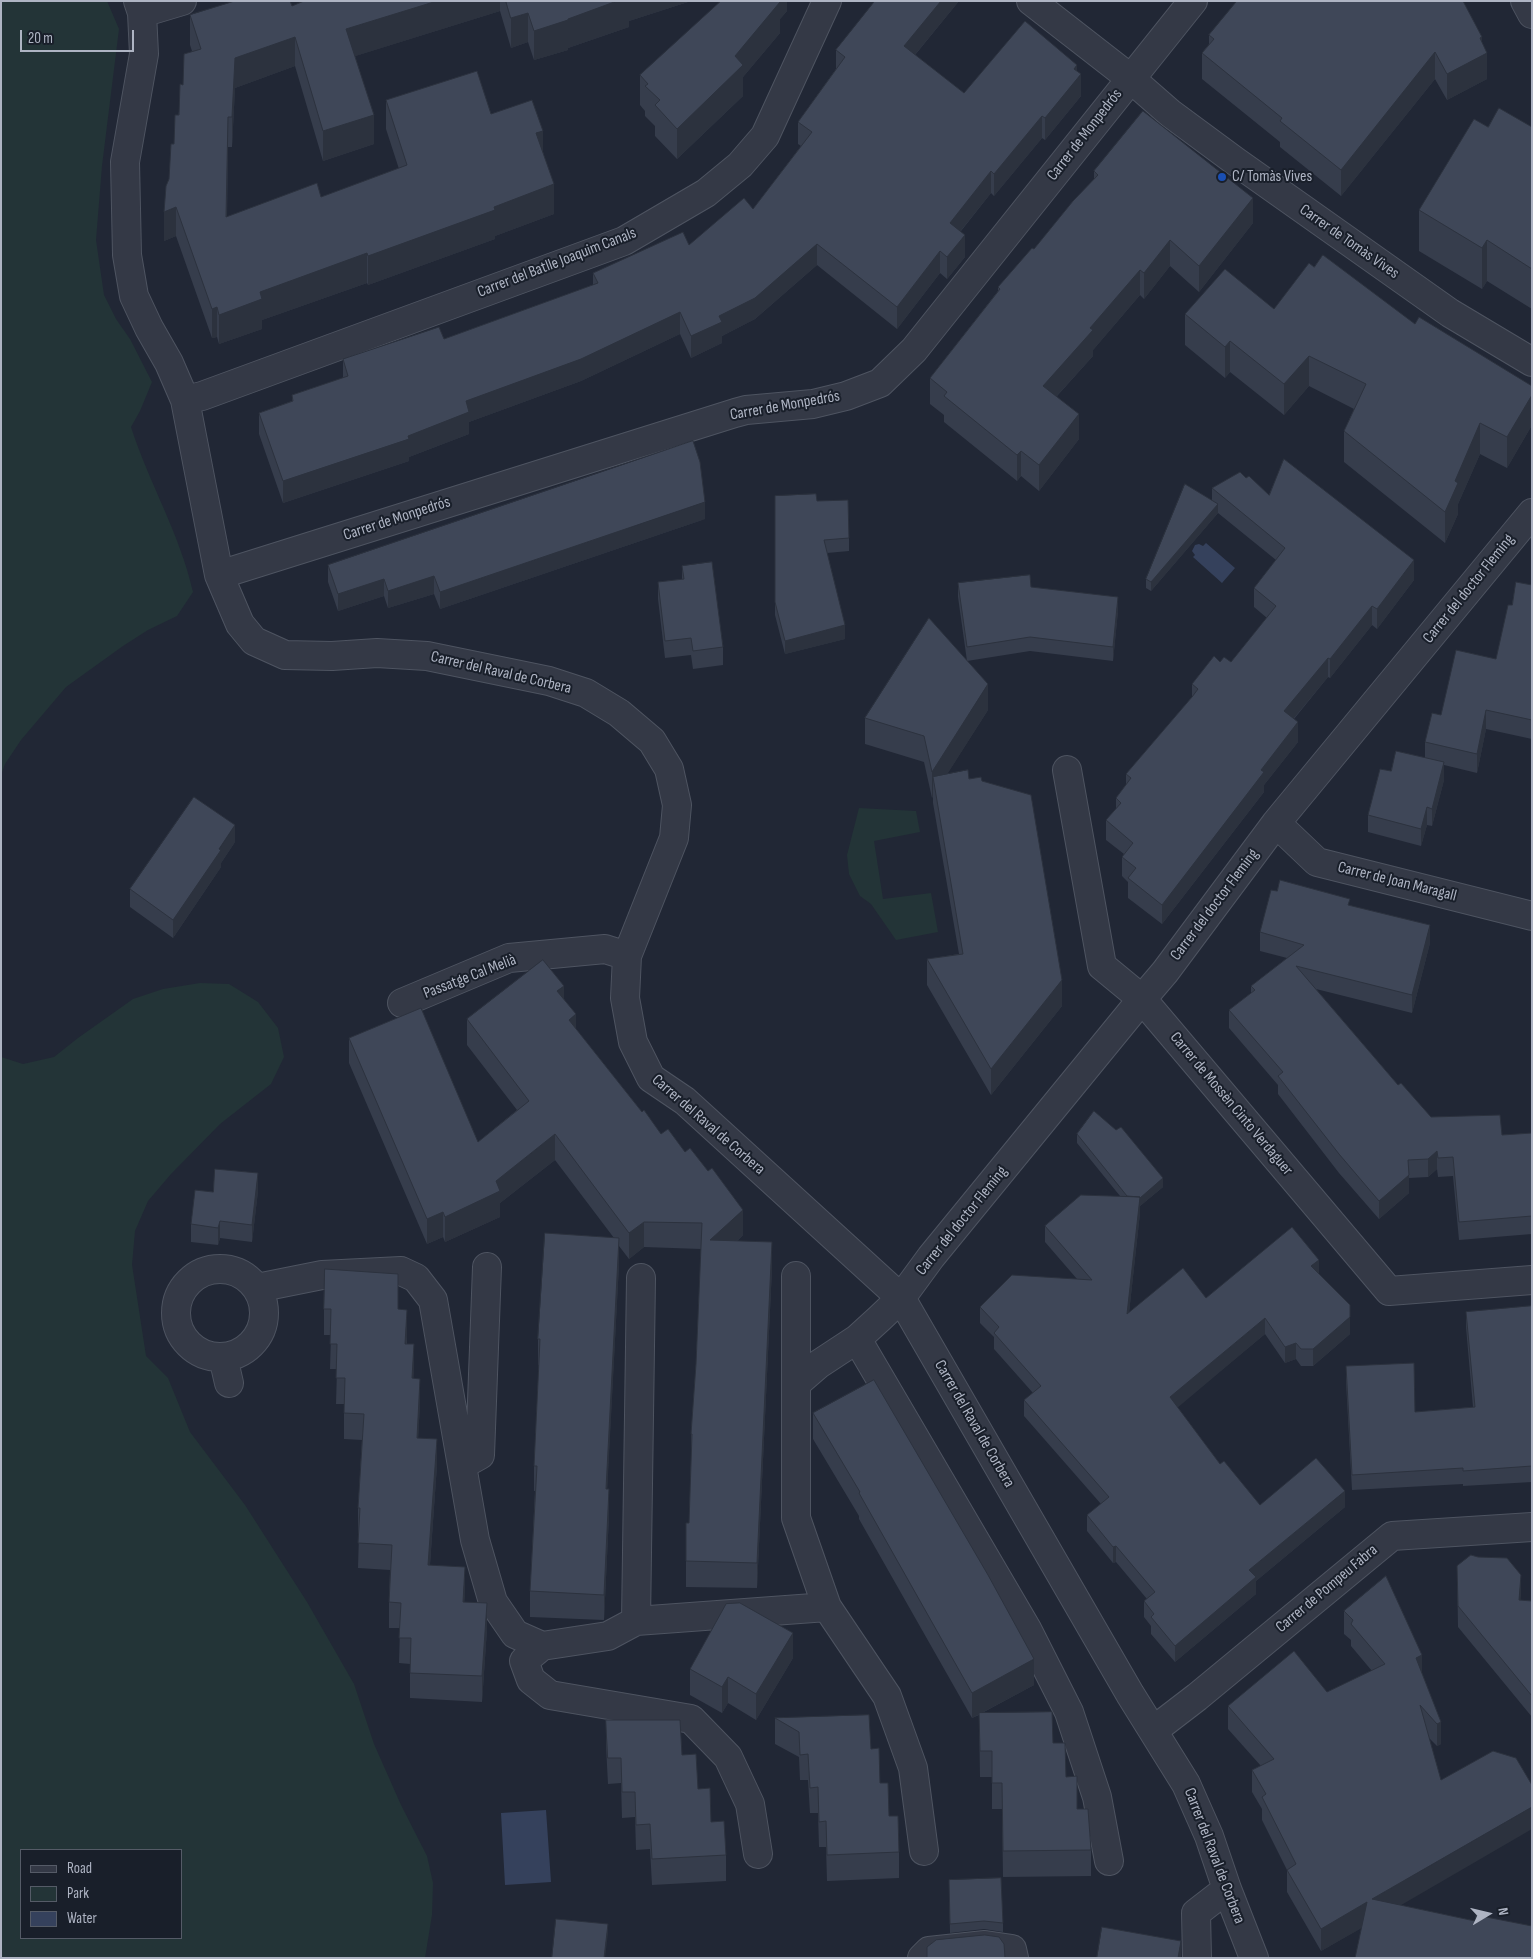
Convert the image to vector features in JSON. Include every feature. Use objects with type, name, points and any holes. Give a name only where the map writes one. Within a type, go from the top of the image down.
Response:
[{"type":"street","points":[[140,7],[182,1]]},
{"type":"street","name":"Carrer del Batlle Joaquim Canals","points":[[184,400],[202,396],[624,241],[706,193],[740,165],[765,136],[827,1]]},
{"type":"street","name":"Carrer de Tomàs Vives","points":[[1031,1],[1130,78],[1170,113],[1450,313],[1532,362]]},
{"type":"street","name":"Carrer de Monpedrós","points":[[219,574],[735,413],[746,410],[813,404],[846,396],[880,383],[914,350],[1193,1]]},
{"type":"street","points":[[1525,1],[1532,14]]},
{"type":"street","name":"Carrer del Raval de Corbera","points":[[140,7],[144,54],[125,162],[127,255],[134,296],[149,328],[169,363],[184,400],[219,574],[240,624],[254,641],[285,655],[332,656],[378,653],[427,656],[549,681],[586,693],[619,713],[652,741],[669,769],[677,805],[674,838],[627,956],[625,998],[633,1042],[651,1078],[685,1101],[901,1298],[1130,1694],[1186,1784],[1197,1806],[1254,1958]]},
{"type":"street","name":"Carrer del doctor Fleming","points":[[797,1383],[819,1364],[857,1339],[901,1298],[931,1257],[1166,972],[1276,823],[1532,513]]},
{"type":"street","name":"Carrer de Mossèn Cinto Verdaguer","points":[[1067,770],[1102,966],[1142,999],[1389,1291],[1532,1280]]},
{"type":"street","name":"Carrer de Joan Maragall","points":[[1276,823],[1317,862],[1532,916]]},
{"type":"street","name":"Passatge Cal Melià","points":[[402,1003],[509,958],[605,949],[627,956]]},
{"type":"street","points":[[462,1465],[480,1455],[488,1267]]},
{"type":"street","points":[[220,1268],[234,1270],[247,1277],[257,1288],[263,1301],[265,1316],[262,1330],[254,1342],[243,1351],[223,1357],[201,1353],[189,1345],[181,1332],[176,1318],[177,1303],[183,1290],[192,1278],[205,1271],[220,1268]]},
{"type":"street","points":[[257,1288],[322,1275],[401,1271],[416,1278],[433,1300],[475,1540],[493,1602],[515,1634],[542,1646]]},
{"type":"street","points":[[796,1276],[796,1518],[827,1607],[887,1696],[913,1768],[924,1851]]},
{"type":"street","points":[[636,1621],[642,1278]]},
{"type":"street","points":[[857,1339],[1027,1629],[1069,1712],[1097,1797],[1109,1861]]},
{"type":"street","points":[[223,1357],[229,1383]]},
{"type":"street","name":"Carrer de Pompeu Fabra","points":[[1154,1730],[1185,1707],[1392,1536],[1532,1527]]},
{"type":"street","points":[[758,1854],[750,1804],[728,1757],[691,1719],[550,1695],[531,1680],[524,1661],[542,1646],[608,1636],[636,1621],[827,1607]]},
{"type":"street","points":[[1197,1958],[1196,1913],[1227,1889]]},
{"type":"street","points":[[922,1958],[929,1952],[985,1945],[1012,1949],[1014,1958]]},
{"type":"green space","points":[[1,1],[107,1],[119,29],[102,166],[96,240],[104,295],[116,319],[130,339],[152,382],[131,427],[180,550],[193,592],[177,616],[148,630],[66,687],[21,740],[5,764],[1,775]]},
{"type":"green space","points":[[859,808],[916,811],[920,832],[874,841],[883,899],[931,893],[938,932],[896,940],[871,904],[860,896],[849,874],[847,855]]},
{"type":"green space","points":[[200,983],[229,984],[258,1002],[278,1028],[284,1057],[271,1084],[220,1124],[171,1174],[148,1201],[135,1231],[132,1265],[146,1356],[168,1378],[190,1432],[245,1505],[307,1602],[354,1684],[374,1744],[401,1805],[427,1856],[433,1883],[432,1915],[425,1958],[1,1958],[1,1057],[23,1064],[54,1057],[133,999],[163,989]]},
{"type":"water","points":[[1206,543],[1235,568],[1222,583],[1193,557],[1195,555],[1192,551],[1195,545],[1203,546]]},
{"type":"water","points":[[546,1810],[551,1882],[505,1885],[501,1813]]},
{"type":"building","points":[[235,1],[290,1],[292,6],[304,1],[437,1],[346,29],[374,115],[323,131],[295,37],[235,58],[232,117],[228,117],[226,217],[317,183],[321,197],[407,165],[386,100],[477,71],[491,114],[532,100],[543,131],[536,133],[554,184],[494,207],[495,210],[368,256],[367,253],[260,292],[262,299],[219,315],[217,307],[212,309],[176,207],[164,212],[166,186],[169,179],[171,144],[174,144],[175,115],[179,115],[180,84],[183,85],[184,54],[201,49],[190,15]]},
{"type":"building","points":[[506,1],[617,1],[534,31],[528,13],[511,18]]},
{"type":"building","points":[[721,1],[780,2],[735,56],[743,65],[677,129],[655,105],[660,100],[645,86],[648,84],[640,75]]},
{"type":"building","points":[[875,1],[941,1],[904,46],[964,93],[1025,21],[1077,65],[1074,69],[1081,74],[1045,118],[1042,116],[994,174],[991,171],[950,223],[965,235],[947,257],[940,251],[897,307],[817,244],[755,298],[719,316],[722,322],[691,336],[680,312],[581,359],[466,401],[469,412],[408,436],[409,439],[283,481],[259,413],[293,401],[292,395],[348,376],[343,359],[439,327],[444,339],[598,283],[593,273],[683,232],[689,245],[744,198],[753,209],[812,132],[798,122],[845,57],[836,50]]},
{"type":"building","points":[[1237,1],[1463,1],[1482,37],[1480,38],[1487,53],[1447,74],[1435,52],[1341,170],[1280,121],[1282,118],[1202,53],[1214,39],[1209,35]]},
{"type":"building","points":[[1499,108],[1532,127],[1532,269],[1487,240],[1482,248],[1419,210],[1474,119],[1488,127]]},
{"type":"building","points":[[1143,111],[1253,198],[1199,266],[1170,240],[1144,273],[1140,270],[1090,328],[1093,330],[1043,386],[1079,414],[1039,465],[1021,451],[1017,455],[944,396],[947,392],[930,378],[1000,289],[998,287],[1032,248],[1034,249],[1073,201],[1098,175],[1094,171]]},
{"type":"building","points":[[1323,255],[1415,324],[1419,317],[1532,386],[1532,395],[1507,437],[1480,423],[1455,481],[1458,483],[1445,512],[1344,431],[1366,384],[1309,356],[1284,384],[1230,341],[1225,347],[1185,314],[1225,269],[1274,309],[1309,263],[1314,267]]},
{"type":"building","points":[[693,441],[700,462],[705,502],[440,592],[434,576],[388,591],[384,579],[338,594],[328,565]]},
{"type":"building","points":[[1284,459],[1414,560],[1377,609],[1372,606],[1330,659],[1328,658],[1284,711],[1298,722],[1261,770],[1264,772],[1162,905],[1128,878],[1136,868],[1122,857],[1133,843],[1106,820],[1121,803],[1116,798],[1131,778],[1126,774],[1198,689],[1192,684],[1214,656],[1220,662],[1224,657],[1231,662],[1276,606],[1254,588],[1285,548],[1212,488],[1240,472],[1246,478],[1249,476],[1269,495]]},
{"type":"building","points":[[1185,484],[1218,504],[1151,582],[1146,579]]},
{"type":"building","points":[[816,494],[817,501],[848,500],[849,538],[824,540],[845,625],[785,641],[775,602],[775,496]]},
{"type":"building","points":[[712,562],[723,647],[693,651],[691,638],[665,641],[658,582],[684,579],[682,566]]},
{"type":"building","points":[[1030,575],[1031,587],[1118,597],[1113,647],[1030,637],[967,647],[958,583]]},
{"type":"building","points":[[1516,582],[1532,585],[1532,720],[1486,710],[1477,754],[1425,742],[1432,713],[1441,715],[1456,650],[1496,659],[1508,605],[1512,605]]},
{"type":"building","points":[[929,618],[988,684],[932,772],[924,736],[865,718]]},
{"type":"building","points":[[1396,751],[1444,762],[1432,809],[1427,807],[1421,829],[1368,815],[1380,769],[1391,771]]},
{"type":"building","points":[[968,770],[969,779],[981,777],[982,781],[1031,795],[1062,980],[991,1069],[927,959],[963,954],[933,777]]},
{"type":"building","points":[[194,797],[235,825],[219,849],[221,850],[173,920],[130,889]]},
{"type":"building","points":[[1280,880],[1350,899],[1348,905],[1430,925],[1412,995],[1296,966],[1398,1085],[1401,1083],[1431,1117],[1500,1115],[1502,1135],[1532,1133],[1532,1216],[1459,1222],[1453,1157],[1438,1158],[1437,1151],[1428,1159],[1408,1160],[1409,1175],[1379,1201],[1339,1154],[1278,1076],[1283,1072],[1229,1010],[1255,990],[1251,986],[1304,945],[1260,932],[1271,890],[1277,891]]},
{"type":"building","points":[[543,960],[564,986],[557,991],[576,1014],[569,1020],[642,1112],[644,1110],[661,1134],[668,1129],[685,1152],[690,1148],[708,1171],[712,1168],[743,1210],[710,1240],[772,1242],[757,1563],[686,1561],[686,1523],[689,1523],[691,1434],[702,1223],[644,1222],[629,1233],[555,1134],[496,1181],[500,1191],[445,1217],[443,1212],[427,1219],[349,1038],[421,1008],[478,1142],[529,1101],[467,1019]]},
{"type":"building","points":[[1094,1111],[1116,1130],[1121,1127],[1163,1178],[1140,1198],[1127,1196],[1077,1134]]},
{"type":"building","points":[[215,1169],[258,1173],[252,1225],[220,1221],[218,1228],[191,1224],[195,1190],[213,1192]]},
{"type":"building","points":[[1081,1195],[1140,1197],[1127,1314],[1183,1268],[1206,1298],[1292,1227],[1319,1260],[1311,1266],[1350,1305],[1350,1317],[1313,1349],[1301,1349],[1296,1343],[1285,1347],[1265,1318],[1170,1397],[1220,1464],[1224,1461],[1260,1505],[1316,1458],[1345,1491],[1249,1570],[1256,1577],[1175,1646],[1151,1617],[1154,1614],[1144,1601],[1155,1592],[1116,1546],[1113,1547],[1087,1515],[1109,1497],[1024,1400],[1041,1386],[994,1333],[999,1327],[980,1307],[1012,1275],[1092,1280],[1045,1226]]},
{"type":"building","points":[[545,1233],[619,1238],[606,1489],[609,1489],[604,1595],[530,1591],[537,1466],[534,1466],[540,1339],[538,1339]]},
{"type":"building","points":[[325,1269],[398,1274],[398,1309],[407,1310],[405,1344],[414,1344],[412,1378],[420,1379],[417,1438],[437,1439],[428,1565],[465,1567],[463,1602],[487,1603],[482,1676],[410,1673],[411,1638],[399,1638],[401,1603],[389,1602],[392,1545],[358,1543],[360,1508],[358,1508],[364,1414],[344,1413],[345,1378],[336,1378],[337,1344],[330,1344],[331,1309],[324,1309]]},
{"type":"building","points":[[1532,1306],[1532,1466],[1463,1471],[1463,1468],[1352,1475],[1346,1366],[1414,1363],[1415,1412],[1475,1407],[1466,1312]]},
{"type":"building","points":[[874,1380],[988,1575],[1034,1659],[972,1693],[860,1492],[813,1413]]},
{"type":"building","points":[[1471,1555],[1507,1558],[1521,1575],[1519,1600],[1532,1601],[1532,1696],[1458,1606],[1457,1566]]},
{"type":"building","points":[[1386,1576],[1422,1655],[1416,1658],[1441,1722],[1437,1724],[1420,1705],[1441,1780],[1493,1751],[1516,1758],[1532,1785],[1532,1807],[1372,1899],[1475,1921],[1476,1915],[1532,1926],[1532,1958],[1355,1958],[1367,1902],[1321,1929],[1287,1870],[1296,1864],[1262,1797],[1266,1794],[1252,1770],[1274,1759],[1228,1706],[1294,1651],[1327,1692],[1385,1664],[1351,1624],[1353,1620],[1344,1611]]},
{"type":"building","points":[[740,1603],[793,1633],[756,1694],[728,1677],[722,1687],[690,1669],[726,1604]]},
{"type":"building","points":[[1052,1712],[1053,1743],[1065,1743],[1066,1777],[1077,1776],[1077,1809],[1088,1809],[1091,1850],[1003,1851],[1002,1783],[992,1783],[992,1751],[980,1751],[979,1713]]},
{"type":"building","points":[[869,1715],[871,1749],[879,1748],[880,1783],[888,1783],[889,1816],[898,1816],[899,1852],[827,1855],[826,1821],[819,1822],[818,1787],[810,1788],[808,1754],[800,1755],[799,1732],[775,1718]]},
{"type":"building","points":[[606,1720],[680,1720],[682,1755],[696,1754],[698,1789],[710,1788],[711,1822],[724,1821],[726,1855],[652,1859],[650,1824],[636,1825],[635,1792],[622,1792],[621,1758],[608,1758]]},
{"type":"building","points":[[1001,1878],[1003,1923],[984,1921],[950,1924],[949,1880]]},
{"type":"building","points":[[556,1919],[608,1924],[604,1958],[552,1958]]},
{"type":"building","points":[[1102,1927],[1181,1941],[1178,1958],[1097,1958]]},
{"type":"building","points":[[985,1935],[999,1937],[1004,1944],[1005,1958],[927,1958],[927,1947],[936,1940]]},
{"type":"place","name":"C/ Tomàs Vives","points":[[1222,177]]}]
